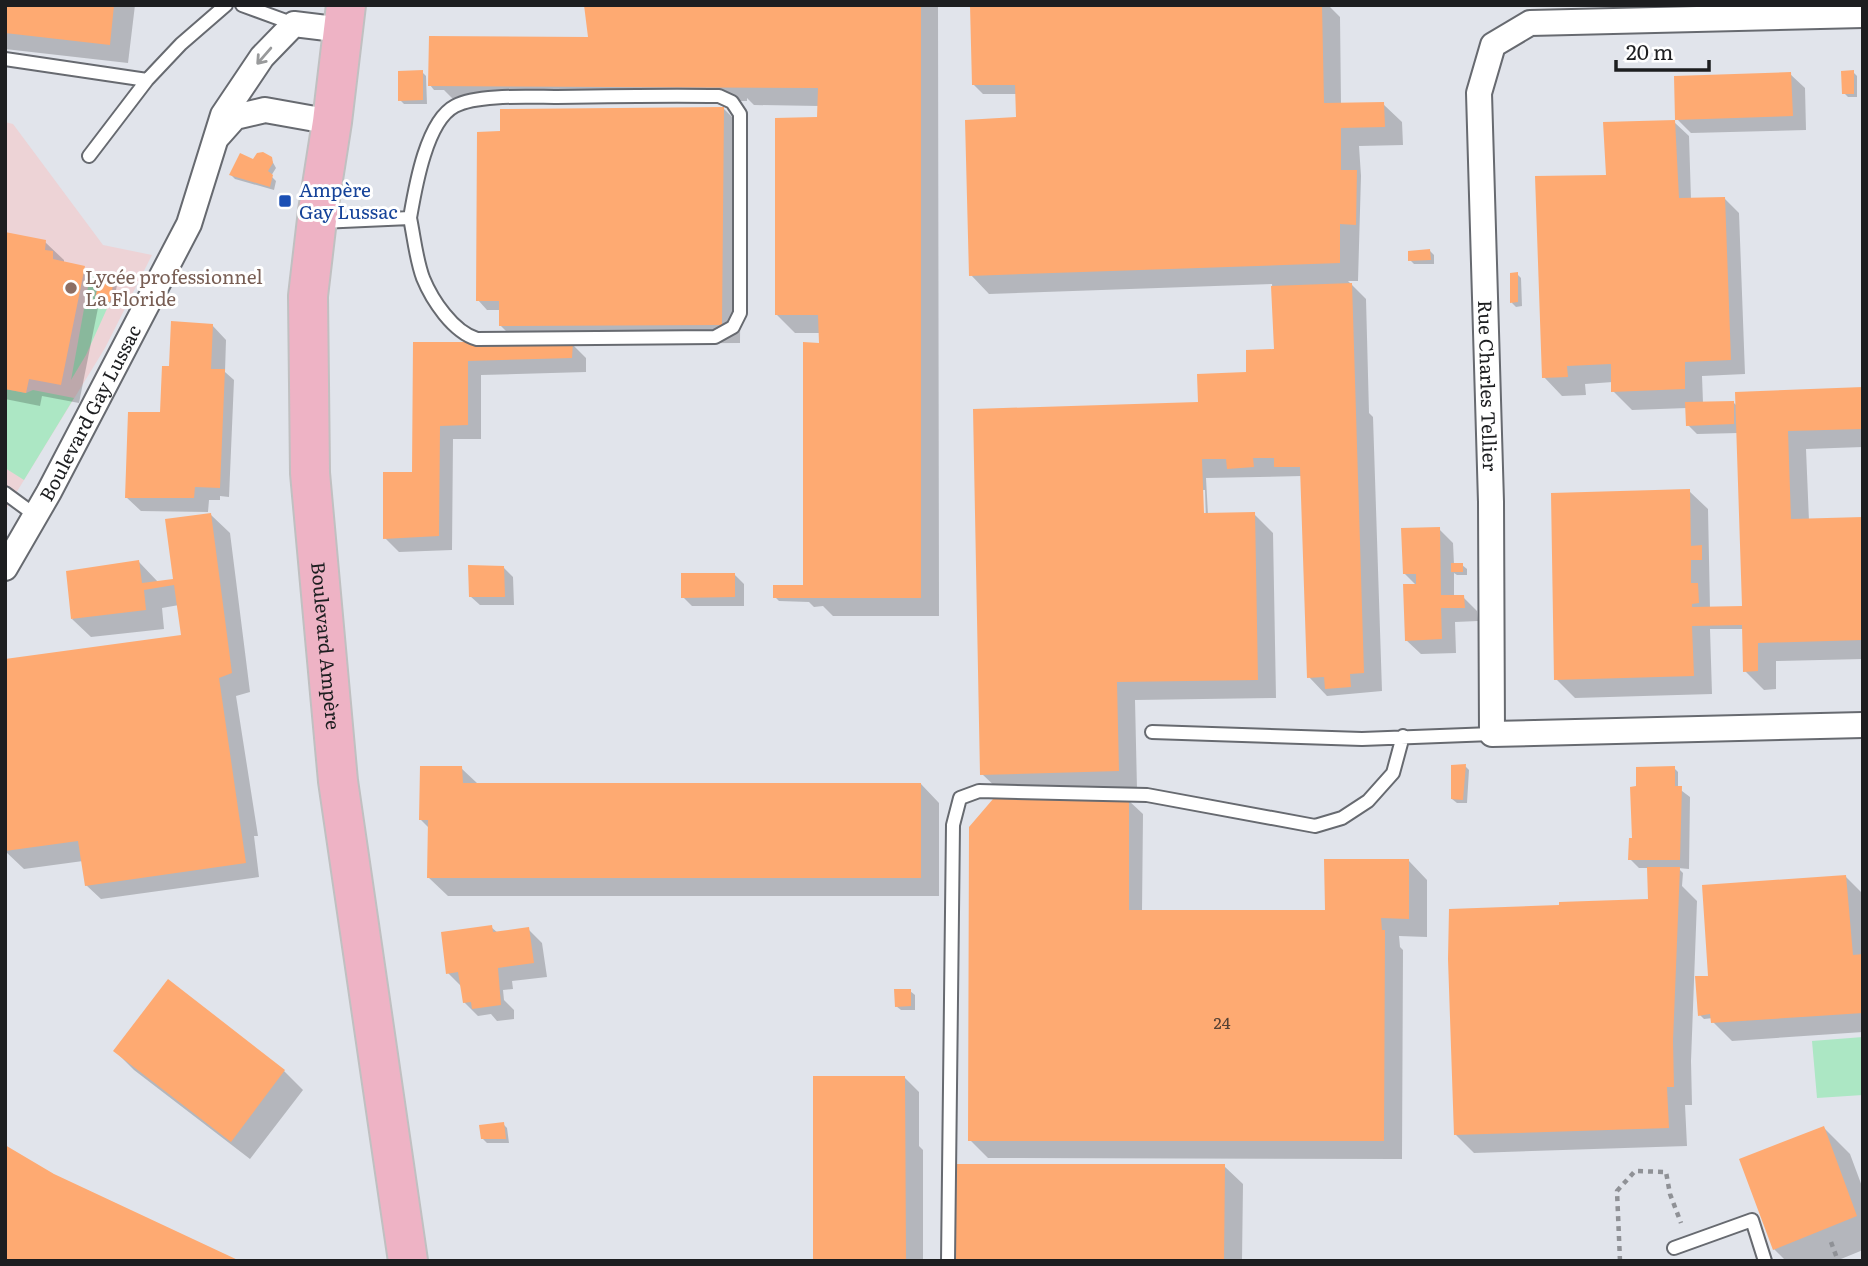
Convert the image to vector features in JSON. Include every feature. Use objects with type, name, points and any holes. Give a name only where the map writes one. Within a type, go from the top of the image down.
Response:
[{"type":"main road","name":"Boulevard Ampère","points":[[344,18],[308,296],[312,499],[338,781],[408,1261]]},
{"type":"street","name":"Rue Charles Tellier","points":[[1492,734],[1491,502],[1479,93],[1493,45],[1530,23],[1863,15]]},
{"type":"street","points":[[294,24],[344,18]]},
{"type":"street","name":"Boulevard Gay Lussac","points":[[5,568],[189,224],[223,115],[262,57],[294,24]]},
{"type":"street","points":[[214,140],[235,117],[265,110],[332,122]]},
{"type":"street","points":[[1492,734],[1863,725]]},
{"type":"lane","points":[[89,156],[147,80],[181,44],[226,5]]},
{"type":"lane","points":[[242,5],[294,24]]},
{"type":"lane","points":[[5,59],[147,80]]},
{"type":"lane","points":[[719,96],[732,102],[740,114],[740,313],[733,327],[715,337],[477,340],[468,337],[437,303],[423,278],[410,218],[417,176],[433,133],[455,106],[507,97],[719,96]]},
{"type":"lane","points":[[317,223],[410,218]]},
{"type":"lane","points":[[5,493],[36,514]]},
{"type":"lane","points":[[1152,732],[1362,739],[1492,734]]},
{"type":"lane","points":[[948,1261],[953,825],[960,798],[979,791],[1147,795],[1315,826],[1342,818],[1368,801],[1394,773],[1403,736]]},
{"type":"lane","points":[[1674,1248],[1752,1220],[1765,1261]]},
{"type":"path","points":[[1620,1261],[1617,1191],[1635,1171],[1666,1172],[1670,1194],[1689,1242]]},
{"type":"path","points":[[1831,1242],[1838,1261]]},
{"type":"shaded area","name":"Lycée professionnel La Floride","points":[[5,122],[13,124],[103,245],[152,255],[105,348],[5,511]]},
{"type":"green space","points":[[90,276],[100,277],[95,299],[110,302],[86,355],[71,380]]},
{"type":"green space","points":[[5,389],[26,393],[33,390],[74,398],[24,480],[5,468]]},
{"type":"green space","points":[[1863,1037],[1863,1095],[1817,1098],[1812,1041]]},
{"type":"building","points":[[5,5],[114,5],[110,45],[5,33]]},
{"type":"building","points":[[584,5],[921,5],[921,598],[773,598],[773,585],[803,585],[803,342],[819,343],[818,315],[775,315],[775,118],[817,117],[818,88],[428,86],[429,36],[588,37]]},
{"type":"building","points":[[970,5],[1322,5],[1324,103],[1384,102],[1385,127],[1341,128],[1341,170],[1357,170],[1356,225],[1340,224],[1340,263],[969,276],[965,120],[1016,117],[1015,85],[972,85]]},
{"type":"building","points":[[423,70],[423,100],[398,101],[398,71]]},
{"type":"building","points":[[1854,70],[1854,94],[1842,94],[1841,71]]},
{"type":"building","points":[[1791,72],[1793,116],[1675,120],[1674,76]]},
{"type":"building","points":[[724,107],[722,325],[499,326],[499,301],[476,301],[477,132],[500,131],[500,109]]},
{"type":"building","points":[[1675,120],[1679,198],[1725,197],[1731,360],[1685,362],[1685,389],[1611,392],[1611,364],[1567,366],[1568,377],[1542,378],[1535,176],[1606,175],[1603,122]]},
{"type":"building","points":[[263,152],[272,157],[273,163],[268,171],[273,175],[270,187],[229,175],[240,153],[253,159],[257,153]]},
{"type":"building","points":[[5,232],[46,240],[45,250],[53,251],[53,259],[85,266],[61,385],[29,379],[26,393],[5,389]]},
{"type":"building","points":[[1430,249],[1431,260],[1408,261],[1408,251]]},
{"type":"building","points":[[1518,272],[1518,302],[1510,303],[1510,273]]},
{"type":"building","points":[[100,277],[114,279],[110,302],[95,299]]},
{"type":"building","points":[[1352,283],[1364,673],[1350,674],[1351,687],[1325,689],[1324,677],[1307,678],[1300,467],[1274,467],[1274,458],[1253,458],[1254,467],[1227,469],[1226,459],[1202,459],[1204,513],[1255,512],[1258,680],[1117,682],[1119,771],[980,775],[973,409],[1198,402],[1197,374],[1246,372],[1246,350],[1274,349],[1271,286]]},
{"type":"building","points":[[171,321],[213,324],[211,369],[225,369],[220,488],[195,487],[194,498],[125,498],[128,412],[160,412],[162,366],[169,366]]},
{"type":"building","points":[[413,342],[573,342],[572,358],[468,361],[468,425],[440,426],[439,536],[383,539],[383,472],[412,472]]},
{"type":"building","points":[[1863,387],[1863,429],[1788,431],[1791,519],[1863,517],[1863,640],[1758,643],[1758,671],[1743,672],[1742,625],[1692,626],[1694,676],[1554,680],[1551,493],[1690,489],[1691,546],[1702,545],[1702,560],[1691,560],[1691,583],[1698,583],[1699,603],[1692,604],[1692,607],[1742,606],[1735,392]]},
{"type":"building","points":[[1734,401],[1734,424],[1686,426],[1685,402]]},
{"type":"building","points":[[211,513],[232,673],[219,678],[246,863],[85,886],[78,841],[5,851],[5,659],[181,635],[174,585],[144,590],[146,610],[71,619],[66,571],[139,560],[142,583],[173,579],[165,519]]},
{"type":"building","points":[[1440,527],[1441,595],[1464,595],[1465,608],[1441,608],[1442,639],[1405,641],[1403,584],[1416,584],[1416,574],[1403,574],[1401,528]]},
{"type":"building","points":[[1451,563],[1463,563],[1463,572],[1451,572]]},
{"type":"building","points":[[468,565],[504,566],[505,597],[469,597]]},
{"type":"building","points":[[681,573],[735,573],[735,597],[681,598]]},
{"type":"building","points":[[1466,764],[1463,800],[1451,799],[1451,765]]},
{"type":"building","points":[[420,766],[462,766],[463,783],[921,783],[921,878],[427,878],[428,820],[419,820]]},
{"type":"building","points":[[1675,766],[1675,786],[1682,786],[1680,860],[1628,860],[1629,838],[1632,838],[1630,787],[1636,786],[1636,767]]},
{"type":"building","points":[[1129,798],[1129,910],[1325,910],[1324,859],[1409,859],[1409,919],[1381,918],[1382,930],[1385,930],[1384,1141],[968,1141],[969,827],[993,799]]},
{"type":"building","points":[[1647,867],[1680,867],[1673,1041],[1674,1087],[1667,1087],[1669,1128],[1454,1135],[1448,959],[1449,909],[1648,899]]},
{"type":"building","points":[[1846,875],[1853,955],[1863,954],[1863,1013],[1711,1023],[1710,1014],[1698,1016],[1695,976],[1708,976],[1702,885]]},
{"type":"building","points":[[492,925],[493,932],[529,927],[534,963],[498,968],[501,1005],[472,1009],[471,1002],[463,1003],[458,972],[446,974],[441,932]]},
{"type":"building","points":[[168,979],[285,1070],[231,1142],[113,1051]]},
{"type":"building","points":[[894,989],[911,989],[911,1006],[895,1007]]},
{"type":"building","points":[[813,1076],[905,1076],[906,1261],[813,1261]]},
{"type":"building","points":[[504,1122],[506,1139],[481,1139],[479,1125]]},
{"type":"building","points":[[1824,1126],[1857,1216],[1773,1250],[1739,1159]]},
{"type":"building","points":[[5,1145],[54,1174],[240,1261],[5,1261]]},
{"type":"building","points":[[951,1164],[1225,1164],[1224,1261],[952,1261]]},
{"type":"place","name":"Ampère Gay Lussac","points":[[285,201]]},
{"type":"place","name":"Lycée professionnel La Floride","points":[[71,288]]}]
